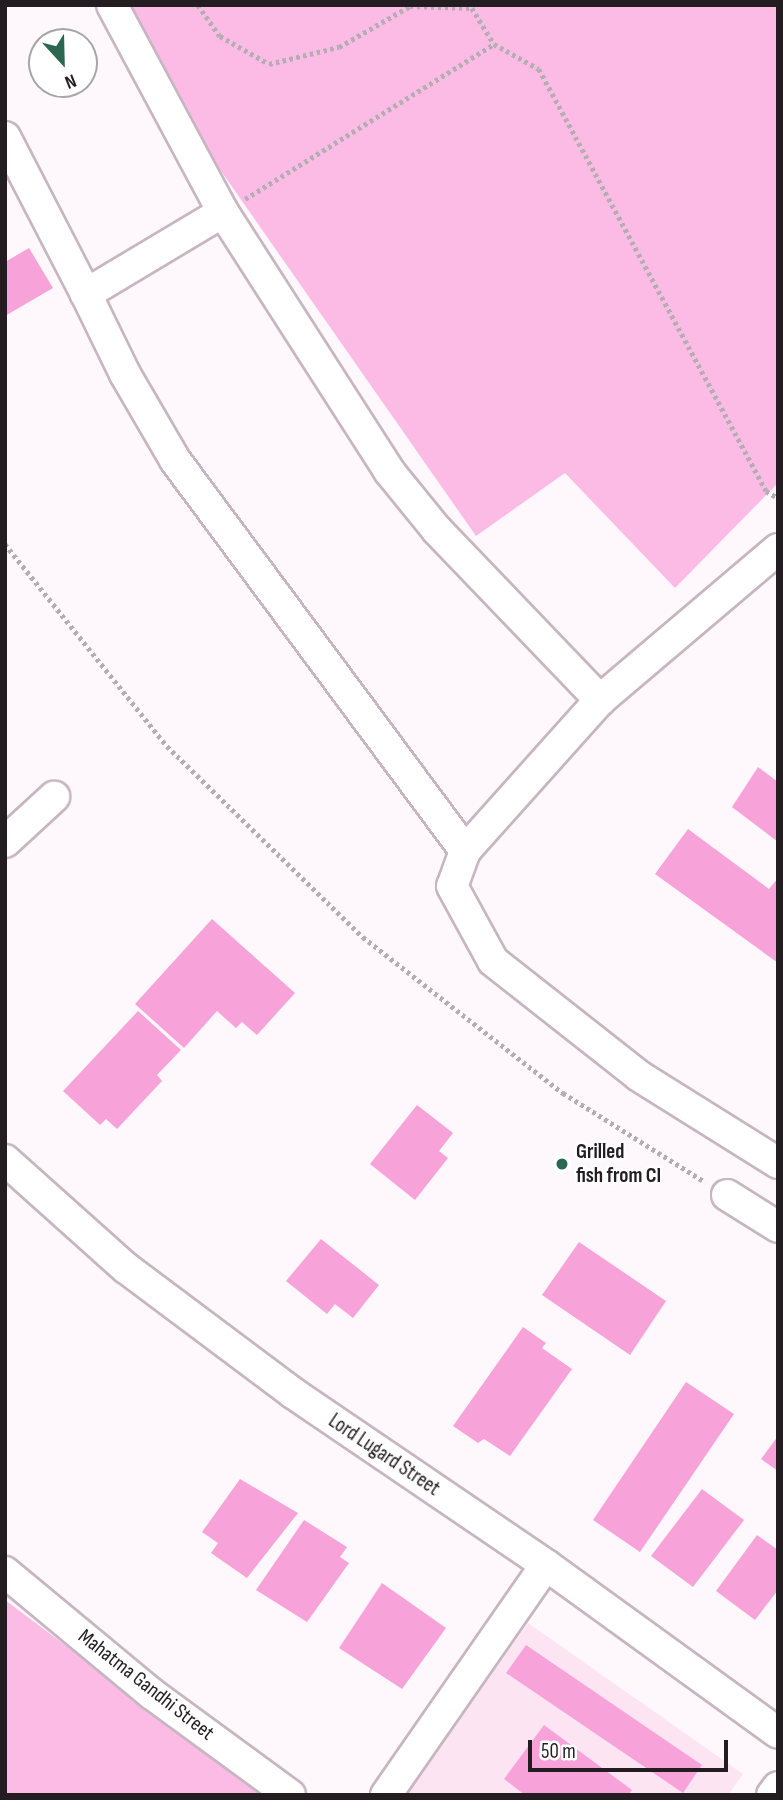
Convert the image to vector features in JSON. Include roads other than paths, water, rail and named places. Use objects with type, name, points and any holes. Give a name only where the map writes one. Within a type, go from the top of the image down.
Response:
[{"type":"street","points":[[112,5],[223,212],[389,471],[437,530],[600,700]]},
{"type":"street","points":[[5,136],[125,374],[176,460],[465,851]]},
{"type":"street","points":[[86,294],[223,212]]},
{"type":"street","points":[[778,549],[600,700],[465,851],[452,886],[493,961],[639,1076],[778,1163]]},
{"type":"street","points":[[5,842],[54,797]]},
{"type":"street","name":"Lord Lugard Street","points":[[5,1160],[137,1276],[293,1393],[546,1565],[778,1733]]},
{"type":"street","points":[[727,1195],[778,1227]]},
{"type":"street","points":[[386,1795],[546,1565]]},
{"type":"street","name":"Mahatma Gandhi Street","points":[[5,1572],[152,1694],[290,1795]]},
{"type":"street","points":[[772,1795],[778,1787]]},
{"type":"place","name":"Grilled fish from CI","points":[[562,1164]]}]
